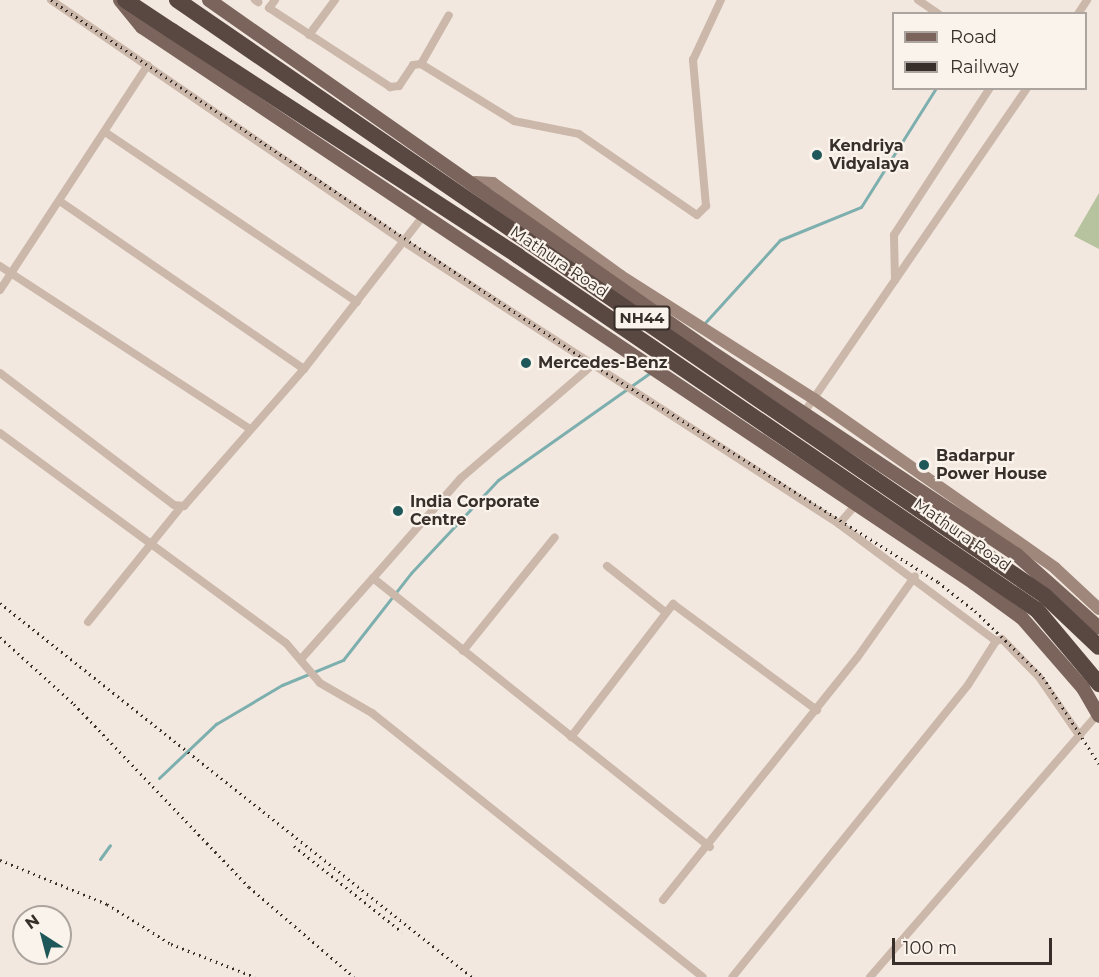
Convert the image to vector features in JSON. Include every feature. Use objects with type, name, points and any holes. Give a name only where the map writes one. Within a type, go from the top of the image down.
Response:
[{"type":"highway","name":"Mathura Road","points":[[122,0],[518,256],[1037,610],[1099,684]]},
{"type":"highway","name":"Mathura Road","points":[[177,0],[1045,596],[1099,647]]},
{"type":"main road","name":"Mathura Road","points":[[122,0],[142,27],[424,215],[658,367],[1022,618],[1083,688],[1098,715]]},
{"type":"main road","name":"Mathura Road","points":[[209,0],[475,182],[803,414],[892,464],[1016,554],[1099,628]]},
{"type":"main road","points":[[731,417],[758,383]]},
{"type":"main road","points":[[857,503],[892,464]]},
{"type":"street","points":[[51,0],[404,242],[596,362],[839,524],[915,576],[996,641]]},
{"type":"street","points":[[274,0],[269,8],[390,87],[399,86],[412,65],[421,64],[514,121],[579,134],[697,215],[706,206],[693,60],[721,0]]},
{"type":"street","points":[[309,35],[336,0]]},
{"type":"street","points":[[918,0],[936,12]]},
{"type":"street","points":[[421,64],[448,15]]},
{"type":"street","points":[[0,290],[61,202],[148,65]]},
{"type":"street","points":[[895,281],[894,235],[989,90]]},
{"type":"street","points":[[803,414],[1026,90]]},
{"type":"street","points":[[105,132],[357,302]]},
{"type":"street","points":[[61,202],[304,369]]},
{"type":"street","points":[[88,622],[150,541],[304,369],[424,215]]},
{"type":"street","points":[[0,266],[250,429]]},
{"type":"street","points":[[690,332],[713,337],[814,399],[892,464],[1055,568],[1099,609]]},
{"type":"street","points":[[302,658],[461,478],[596,362]]},
{"type":"street","points":[[0,373],[180,508]]},
{"type":"street","points":[[0,433],[150,541],[302,658],[312,673],[381,720],[702,977]]},
{"type":"street","points":[[839,524],[857,503]]},
{"type":"street","points":[[463,651],[555,537]]},
{"type":"street","points":[[607,566],[665,612]]},
{"type":"street","points":[[663,900],[710,847],[817,710],[915,576]]},
{"type":"street","points":[[373,578],[710,847]]},
{"type":"street","points":[[571,736],[665,612],[679,605],[817,710]]},
{"type":"street","points":[[732,977],[975,676],[996,641],[1002,639],[1039,677],[1079,735]]},
{"type":"street","points":[[870,977],[1098,715]]},
{"type":"green space","points":[[1099,193],[1099,249],[1074,236]]},
{"type":"waterway","points":[[702,326],[780,240],[861,207],[935,90]]},
{"type":"waterway","points":[[159,778],[216,724],[282,685],[343,660],[411,573],[498,480],[651,372]]},
{"type":"waterway","points":[[100,859],[110,845]]},
{"type":"railway","points":[[51,0],[581,357],[938,582],[975,611],[1043,677],[1099,764]]},
{"type":"railway","points":[[0,603],[472,977]]},
{"type":"railway","points":[[0,637],[74,704],[249,887],[354,977]]},
{"type":"railway","points":[[294,846],[402,932]]},
{"type":"railway","points":[[0,860],[107,904],[171,944],[255,977]]},
{"type":"place","name":"Kendriya Vidyalaya","points":[[817,155]]},
{"type":"place","name":"Mercedes-Benz","points":[[526,363]]},
{"type":"place","name":"Badarpur Power House","points":[[924,465]]},
{"type":"place","name":"India Corporate Centre","points":[[398,511]]}]
